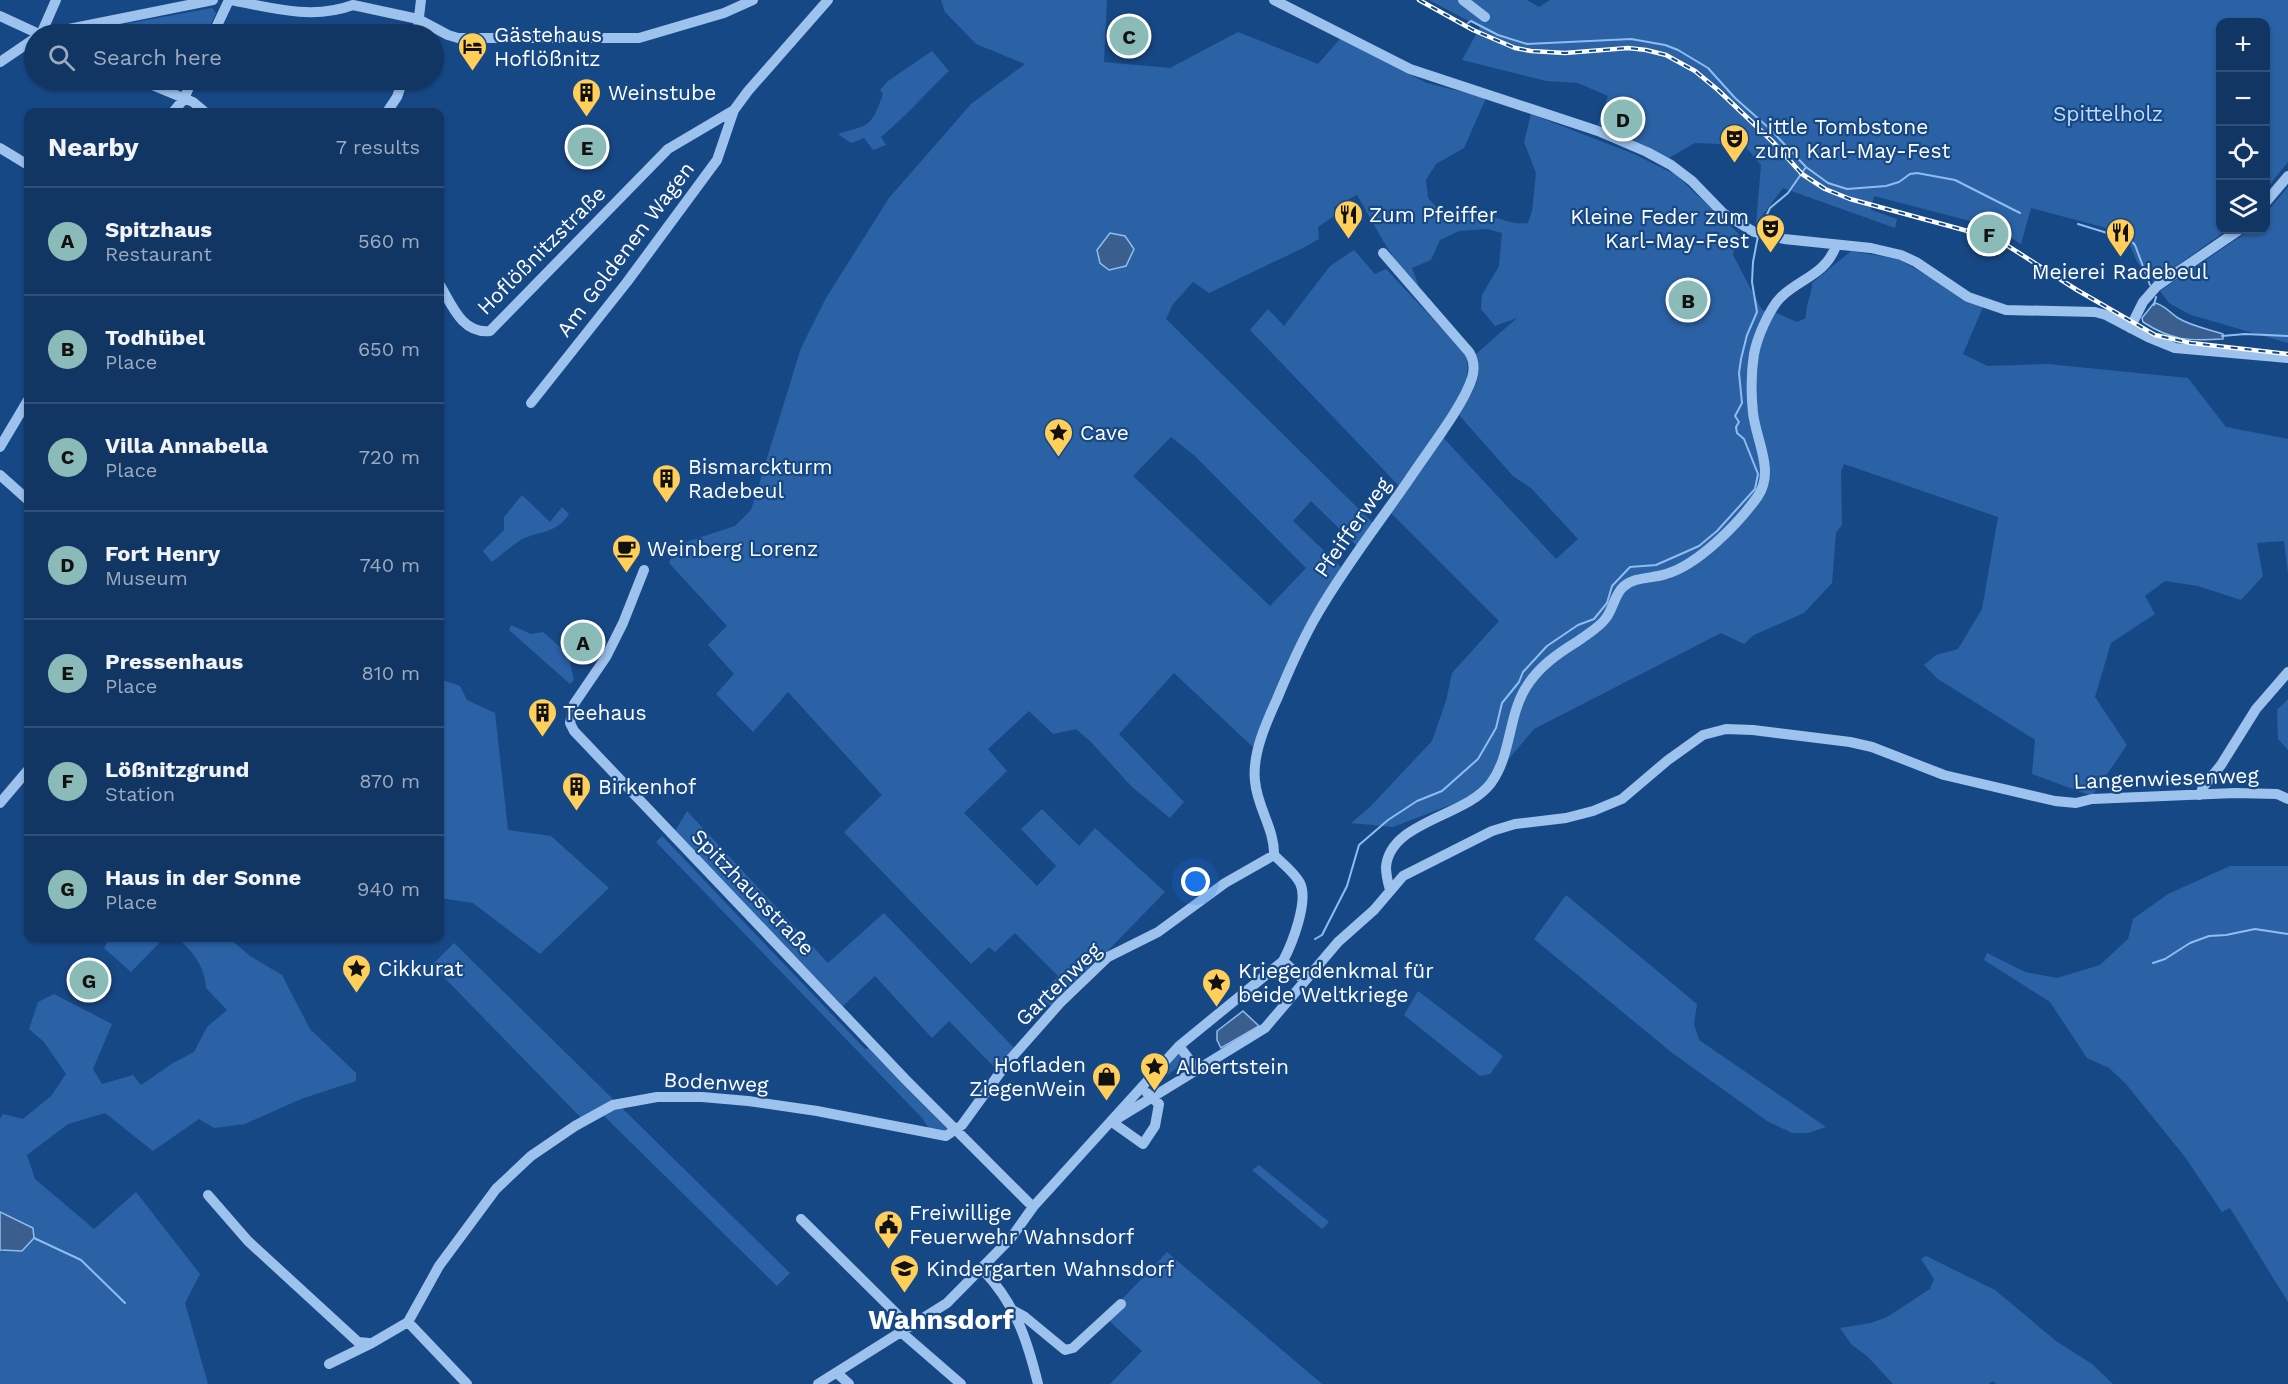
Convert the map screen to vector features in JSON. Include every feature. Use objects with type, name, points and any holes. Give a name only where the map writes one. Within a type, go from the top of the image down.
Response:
[{"type":"street","points":[[46,24],[56,0]]},
{"type":"street","points":[[92,24],[213,0]]},
{"type":"street","points":[[218,24],[230,0],[297,13],[344,8],[351,2],[426,24]]},
{"type":"street","points":[[418,24],[421,0]]},
{"type":"street","points":[[444,33],[458,38],[639,38],[724,13],[753,0]]},
{"type":"street","name":"Hoflößnitzstraße","points":[[444,291],[466,326],[479,332],[490,332],[668,149],[734,110],[828,0]]},
{"type":"street","points":[[1274,0],[1410,69],[1598,131],[1647,152],[1671,165],[1692,181],[1723,213],[1759,233],[1836,246],[1871,248],[1901,255],[1916,262],[1968,297],[2006,310],[2095,312],[2175,348],[2288,358]]},
{"type":"street","points":[[1463,0],[1485,16]]},
{"type":"street","points":[[0,16],[24,26]]},
{"type":"street","points":[[0,62],[24,46]]},
{"type":"street","points":[[163,90],[193,102],[200,108]]},
{"type":"street","points":[[177,108],[187,90]]},
{"type":"street","points":[[390,108],[400,90]]},
{"type":"street","name":"Am Goldenen Wagen","points":[[531,403],[627,282],[717,160],[734,110]]},
{"type":"street","points":[[0,148],[24,163]]},
{"type":"street","points":[[2270,196],[2288,176]]},
{"type":"street","points":[[2130,328],[2143,302],[2153,289],[2233,234]]},
{"type":"street","points":[[1390,890],[1386,870],[1388,858],[1395,845],[1416,827],[1462,807],[1479,796],[1492,782],[1500,765],[1515,710],[1524,690],[1537,672],[1606,619],[1622,587],[1634,580],[1667,574],[1693,561],[1719,541],[1759,495],[1766,479],[1753,412],[1752,384],[1758,337],[1780,298],[1823,268],[1836,246]]},
{"type":"street","name":"Pfeifferweg","points":[[1274,855],[1274,844],[1254,781],[1258,750],[1268,719],[1317,614],[1446,424],[1473,377],[1473,359],[1469,352],[1383,253]]},
{"type":"street","points":[[0,447],[24,407]]},
{"type":"street","points":[[0,475],[24,496]]},
{"type":"street","name":"Spitzhausstraße","points":[[644,570],[623,623],[606,657],[570,713],[570,723],[574,731],[955,1131],[1032,1207]]},
{"type":"street","points":[[2200,795],[2203,787],[2221,765],[2256,709],[2288,672]]},
{"type":"street","name":"Langenwiesenweg","points":[[1112,1122],[1196,1068],[1245,1042],[1265,1028],[1338,942],[1374,910],[1403,876],[1412,870],[1492,831],[1515,824],[1566,819],[1622,799],[1703,735],[1726,729],[1850,742],[1872,747],[1944,775],[2055,801],[2076,802],[2092,799],[2200,795],[2283,796]]},
{"type":"street","points":[[0,803],[24,775]]},
{"type":"street","points":[[818,1384],[947,1303],[1011,1238],[1032,1207],[1179,1046],[1283,961],[1293,944],[1302,895],[1301,884],[1274,855]]},
{"type":"street","name":"Gartenweg","points":[[955,1131],[1007,1063],[1060,1003],[1108,957],[1158,932],[1225,883],[1274,855]]},
{"type":"street","points":[[1283,961],[1305,981]]},
{"type":"street","points":[[1179,1046],[1196,1068]]},
{"type":"street","points":[[1112,1122],[1143,1144],[1155,1126],[1159,1104],[1142,1087]]},
{"type":"street","name":"Bodenweg","points":[[408,1322],[439,1266],[496,1189],[531,1156],[575,1126],[613,1105],[657,1097],[702,1097],[748,1101],[817,1112],[946,1136],[955,1131]]},
{"type":"street","points":[[208,1195],[249,1241],[358,1342],[372,1343]]},
{"type":"street","points":[[801,1220],[961,1384]]},
{"type":"street","points":[[982,1269],[999,1286],[1014,1311],[1038,1384]]},
{"type":"street","points":[[1014,1311],[1025,1317],[1065,1350],[1073,1348],[1120,1304]]},
{"type":"street","points":[[329,1364],[408,1322],[467,1384]]},
{"type":"street","points":[[837,1373],[849,1384]]},
{"type":"green space","points":[[941,0],[1107,0],[1104,62],[1170,68],[1238,32],[1318,64],[1340,39],[1427,83],[1486,98],[1464,148],[1436,164],[1426,180],[1428,198],[1446,217],[1479,215],[1514,223],[1528,223],[1532,211],[1536,173],[1524,142],[1531,114],[1634,154],[1676,175],[1739,234],[1733,255],[1762,310],[1797,322],[1806,318],[1812,283],[1851,251],[1898,259],[1983,307],[1963,354],[1987,366],[2048,364],[2188,378],[2226,427],[2288,439],[2288,574],[2284,541],[2257,543],[2263,576],[2241,600],[2198,586],[2165,581],[2145,596],[2155,614],[2111,643],[2095,697],[2127,745],[2092,796],[2032,774],[2035,740],[1938,679],[1924,665],[1936,655],[1958,649],[1982,609],[1998,517],[1844,464],[1841,472],[1842,525],[1836,533],[1832,583],[1804,613],[1754,635],[1744,644],[1721,633],[1534,729],[1479,794],[1393,827],[1351,823],[1369,808],[1432,741],[1446,701],[1452,673],[1499,621],[1390,512],[1400,487],[1250,330],[1268,309],[1284,326],[1330,266],[1354,250],[1375,274],[1386,269],[1465,353],[1467,375],[1464,385],[1455,404],[1437,431],[1556,559],[1578,539],[1531,488],[1513,476],[1459,415],[1477,379],[1476,354],[1517,318],[1495,326],[1481,309],[1482,295],[1499,266],[1502,233],[1487,229],[1459,231],[1440,240],[1431,260],[1412,268],[1420,290],[1393,257],[1357,195],[1334,207],[1334,216],[1318,227],[1319,239],[1301,249],[1209,293],[1193,282],[1173,304],[1166,319],[1374,524],[1358,547],[1311,501],[1293,521],[1343,569],[1255,749],[1174,673],[1119,734],[1184,802],[1170,818],[1132,787],[1076,729],[1053,734],[1029,711],[988,749],[1007,771],[964,813],[1037,886],[1056,866],[1021,829],[1042,809],[1079,846],[1095,828],[1165,892],[1052,1008],[1040,995],[1058,976],[1015,933],[995,952],[989,947],[971,964],[844,832],[882,795],[788,692],[753,732],[716,694],[734,674],[708,645],[727,626],[669,563],[677,545],[735,526],[751,510],[801,348],[826,298],[889,198],[971,104],[1025,64],[976,44],[945,12]],"holes":[[[1171,437],[1195,456],[1306,568],[1270,606],[1133,476]]]},
{"type":"green space","name":"Spittelholz","points":[[1429,0],[1527,0],[1539,7],[1550,0],[2288,0],[2288,162],[2270,184],[2270,18],[2216,18],[2216,234],[2221,234],[2154,282],[2137,262],[2125,233],[2031,208],[2021,244],[1993,227],[1874,196],[1871,210],[1897,219],[1895,228],[1783,188],[1756,224],[1761,165],[1744,145],[1695,143],[1669,158],[1598,125],[1608,96],[1578,83],[1546,81],[1462,60],[1480,27]]},
{"type":"green space","points":[[212,8],[216,13],[211,24],[125,24]]},
{"type":"green space","points":[[932,51],[949,71],[881,137],[886,145],[873,150],[864,138],[851,143],[838,134],[868,123],[876,113],[883,94],[880,90],[888,81]]},
{"type":"green space","points":[[2288,187],[2288,343],[2191,315],[2169,303],[2160,291],[2244,234],[2270,234],[2270,208]]},
{"type":"green space","points":[[522,495],[550,522],[562,507],[569,514],[558,526],[519,541],[492,562],[483,551],[504,530],[504,517]]},
{"type":"green space","points":[[511,625],[531,634],[543,632],[568,654],[574,680],[570,684],[509,630]]},
{"type":"green space","points":[[444,680],[460,686],[467,700],[495,713],[508,830],[551,836],[609,888],[540,954],[473,903],[444,899]]},
{"type":"green space","points":[[2288,699],[2288,750],[2278,739],[2277,710]]},
{"type":"green space","points":[[687,811],[828,963],[884,913],[1014,1048],[996,1069],[949,1021],[932,1038],[875,976],[843,1006],[675,831]]},
{"type":"green space","points":[[662,836],[865,1049],[871,1048],[948,1128],[948,1132],[930,1131],[923,1119],[656,842]]},
{"type":"green space","points":[[2230,866],[2288,866],[2288,1302],[2230,1208],[2222,1212],[2185,1157],[2126,1084],[2109,1068],[2087,1058],[2050,1002],[1984,960],[1987,953],[2025,972],[2057,978],[2100,965],[2128,939],[2133,919],[2168,894]]},
{"type":"green space","points":[[1566,895],[1697,1004],[1694,1024],[1699,1040],[1826,1127],[1808,1133],[1792,1133],[1767,1121],[1671,1052],[1534,939]]},
{"type":"green space","points":[[108,942],[160,942],[131,972],[104,948]]},
{"type":"green space","points":[[181,942],[234,942],[250,956],[282,975],[310,1029],[356,1073],[356,1081],[301,1099],[245,1124],[214,1128],[199,1119],[153,1151],[105,1113],[68,1124],[27,1155],[35,1179],[94,1229],[136,1192],[200,1274],[185,1303],[208,1384],[0,1384],[0,1250],[3,1252],[33,1228],[0,1212],[0,1119],[3,1114],[23,1119],[51,1096],[66,1074],[44,1042],[29,1029],[38,1002],[54,994],[112,1024],[93,1069],[102,1084],[133,1075],[141,1085],[194,1052],[207,1027],[227,1010],[206,988],[203,973],[188,948]]},
{"type":"green space","points":[[454,943],[790,1273],[777,1286],[602,1114],[586,1123],[432,965]]},
{"type":"green space","points":[[1418,991],[1503,1056],[1490,1074],[1480,1076],[1404,1015]]},
{"type":"green space","points":[[1178,1052],[1186,1061],[1154,1085],[1150,1081]]},
{"type":"green space","points":[[1259,1165],[1329,1222],[1322,1229],[1252,1170]]},
{"type":"green space","points":[[1167,1252],[1322,1384],[1110,1384],[1142,1351],[1105,1317]]},
{"type":"green space","points":[[1926,1256],[1995,1290],[2056,1341],[2092,1364],[2113,1384],[1997,1384],[1992,1381],[1989,1384],[1893,1384],[1868,1357],[1851,1344],[1840,1328],[1871,1323],[1887,1317],[1930,1289],[1934,1279],[1921,1259]]},
{"type":"shaded area","points":[[1110,233],[1125,236],[1134,249],[1126,266],[1109,270],[1100,263],[1097,250]]},
{"type":"shaded area","points":[[2154,303],[2164,307],[2183,321],[2223,334],[2223,339],[2182,338],[2153,328],[2143,322],[2142,318]]},
{"type":"shaded area","points":[[1243,1011],[1259,1026],[1221,1048],[1217,1040],[1217,1031]]},
{"type":"shaded area","points":[[0,1212],[33,1228],[34,1238],[22,1251],[0,1250]]},
{"type":"waterway","points":[[1468,23],[1471,21],[1498,35],[1527,44],[1631,39],[1665,45],[1708,68],[1735,98],[1770,129],[1806,167],[1828,183],[1847,189],[1886,186],[1917,173],[1955,180],[2020,213]]},
{"type":"waterway","points":[[1759,231],[1770,208],[1788,193],[1806,167]]},
{"type":"waterway","points":[[2078,224],[2130,240],[2135,245],[2150,285]]},
{"type":"waterway","points":[[1315,939],[1322,935],[1347,886],[1359,845],[1388,820],[1417,801],[1442,791],[1478,759],[1496,728],[1502,703],[1519,682],[1523,672],[1547,646],[1578,625],[1594,619],[1607,603],[1612,586],[1630,567],[1656,565],[1699,546],[1717,531],[1755,489],[1758,474],[1744,439],[1737,433],[1736,427],[1739,422],[1735,416],[1742,403],[1739,373],[1741,359],[1747,335],[1757,312],[1752,282],[1758,236]]},
{"type":"waterway","points":[[2154,305],[2156,297]]},
{"type":"waterway","points":[[2222,336],[2245,334],[2288,336]]},
{"type":"waterway","points":[[2153,963],[2165,959],[2190,943],[2209,936],[2255,929],[2288,934]]},
{"type":"waterway","points":[[34,1238],[81,1260],[125,1303]]},
{"type":"railway","points":[[1419,0],[1473,30],[1515,48],[1565,53],[1628,48],[1666,55],[1695,71],[1718,90],[1774,143],[1802,174],[1825,189],[1850,199],[1997,239],[2077,290],[2155,335],[2191,343],[2288,354]]},
{"type":"place","name":"Villa Annabella","points":[[1129,36]]},
{"type":"place","name":"Gästehaus Hoflößnitz","points":[[473,72]]},
{"type":"place","name":"Weinstube","points":[[587,118]]},
{"type":"place","name":"Fort Henry","points":[[1623,119]]},
{"type":"place","name":"Pressenhaus","points":[[587,147]]},
{"type":"place","name":"Little Tombstone zum Karl-May-Fest","points":[[1734,164]]},
{"type":"place","name":"Lößnitzgrund","points":[[1989,234]]},
{"type":"place","name":"Zum Pfeiffer","points":[[1348,240]]},
{"type":"place","name":"Kleine Feder zum Karl-May-Fest","points":[[1770,254]]},
{"type":"place","name":"Meierei Radebeul","points":[[2120,258]]},
{"type":"place","name":"Todhübel","points":[[1688,300]]},
{"type":"place","name":"Cave","points":[[1059,458]]},
{"type":"place","name":"Bismarckturm Radebeul","points":[[667,504]]},
{"type":"place","name":"Weinberg Lorenz","points":[[626,574]]},
{"type":"place","name":"Spitzhaus","points":[[583,642]]},
{"type":"place","name":"Teehaus","points":[[542,738]]},
{"type":"place","name":"Birkenhof","points":[[577,812]]},
{"type":"place","name":"Haus in der Sonne","points":[[89,980]]},
{"type":"place","name":"Cikkurat","points":[[357,994]]},
{"type":"place","name":"Kriegerdenkmal für beide Weltkriege","points":[[1217,1008]]},
{"type":"place","name":"Albertstein","points":[[1155,1092]]},
{"type":"place","name":"Hofladen ZiegenWein","points":[[1107,1102]]},
{"type":"place","name":"Freiwillige Feuerwehr Wahnsdorf","points":[[888,1250]]},
{"type":"place","name":"Kindergarten Wahnsdorf","points":[[905,1294]]},
{"type":"district","name":"Wahnsdorf","points":[[941,1320]]}]
